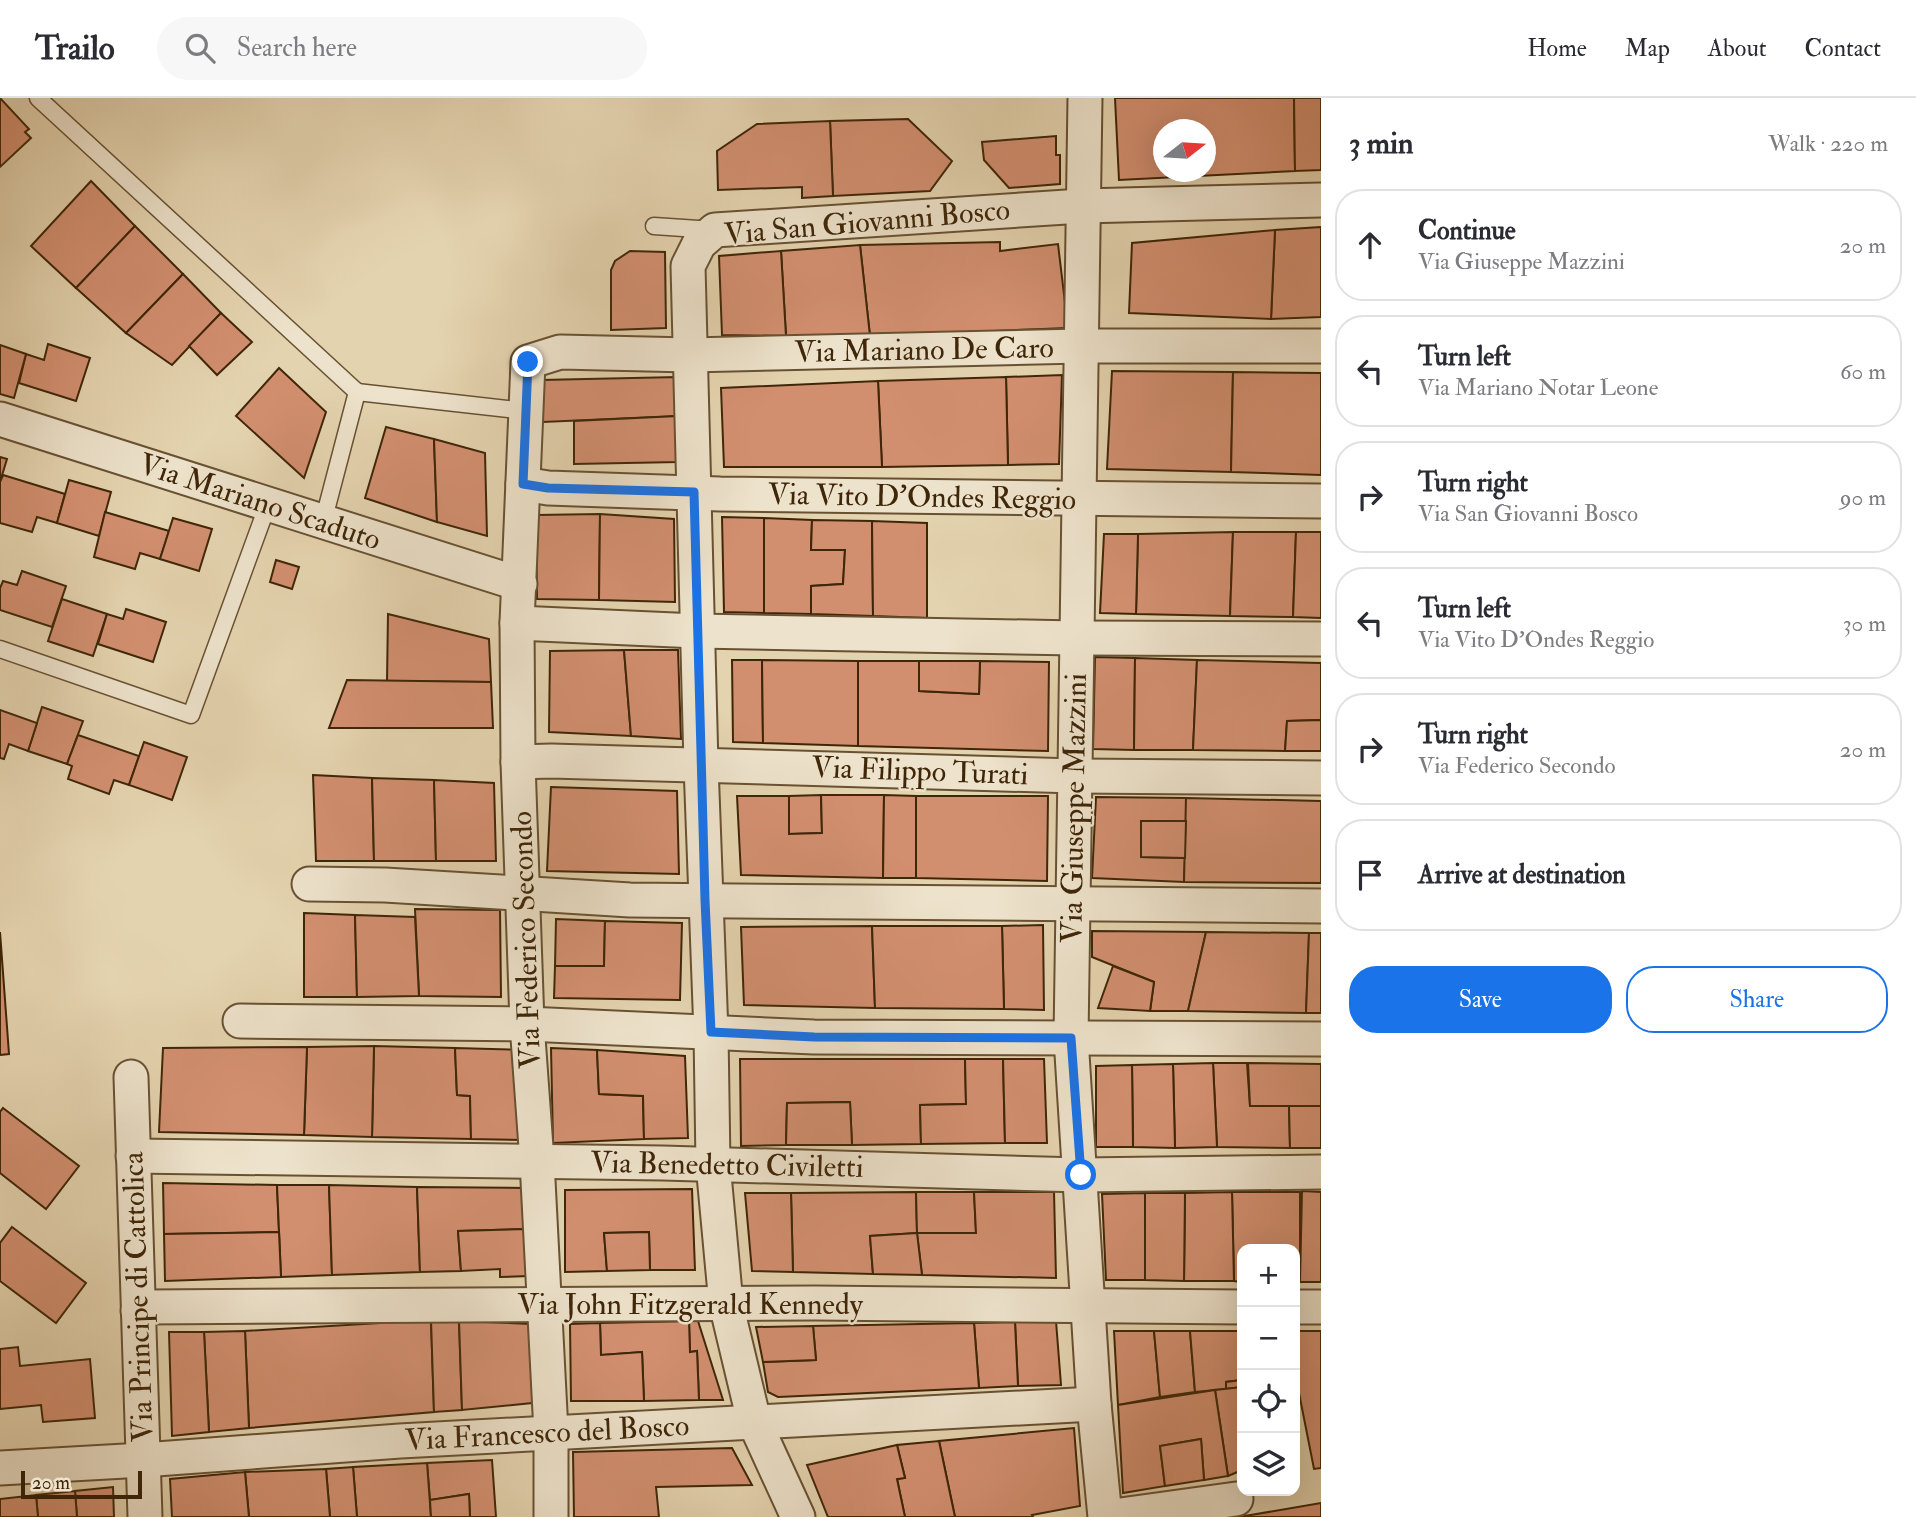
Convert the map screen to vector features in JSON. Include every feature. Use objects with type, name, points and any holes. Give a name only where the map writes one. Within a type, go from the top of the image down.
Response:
[{"type":"street","name":"Via Giuseppe Mazzini","points":[[1085,98],[1071,1038],[1094,1404],[1106,1517],[1236,1499]]},
{"type":"street","name":"Via San Giovanni Bosco","points":[[798,1517],[754,1422],[726,1304],[713,1164],[688,266],[699,244],[715,230],[1082,206],[1321,200]]},
{"type":"street","name":"Via Mariano De Caro","points":[[528,362],[560,352],[690,355],[1081,346],[1321,346]]},
{"type":"street","name":"Via Federico Secondo","points":[[528,362],[517,623],[518,762],[527,1024],[551,1432],[551,1517]]},
{"type":"street","name":"Via Mariano Scaduto","points":[[0,419],[520,584]]},
{"type":"street","name":"Via Vito D'Ondes Reggio","points":[[523,484],[548,488],[694,492],[1321,501]]},
{"type":"street","points":[[517,623],[697,631],[1077,638],[1321,639]]},
{"type":"street","name":"Via Filippo Turati","points":[[518,762],[1075,776],[1321,778]]},
{"type":"street","points":[[309,884],[385,885],[631,900],[1321,906]]},
{"type":"street","points":[[240,1021],[527,1024],[814,1037],[1321,1039]]},
{"type":"street","name":"Via Principe di Cattolica","points":[[131,1077],[145,1517]]},
{"type":"street","name":"Via Benedetto Civiletti","points":[[133,1156],[713,1164],[1081,1175],[1321,1172]]},
{"type":"street","name":"Via John Fitzgerald Kennedy","points":[[138,1311],[148,1307],[726,1304],[1237,1307]]},
{"type":"street","points":[[1300,1307],[1321,1307]]},
{"type":"street","name":"Via Francesco del Bosco","points":[[0,1468],[551,1432],[1094,1404]]},
{"type":"lane","points":[[38,98],[357,392],[526,411]]},
{"type":"lane","points":[[654,226],[715,230]]},
{"type":"lane","points":[[323,522],[357,392]]},
{"type":"lane","points":[[0,649],[191,715],[268,504]]},
{"type":"building","points":[[0,98],[29,129],[25,132],[31,138],[0,167]]},
{"type":"building","points":[[1115,98],[1294,98],[1295,171],[1216,175],[1216,119],[1153,119],[1153,178],[1119,180]]},
{"type":"building","points":[[1294,98],[1321,98],[1321,170],[1295,171]]},
{"type":"building","points":[[908,119],[952,161],[930,191],[833,196],[830,121]]},
{"type":"building","points":[[830,121],[833,196],[802,198],[802,187],[718,190],[717,151],[757,124]]},
{"type":"building","points":[[1056,136],[1056,155],[1060,155],[1060,184],[1009,188],[984,160],[982,142]]},
{"type":"building","points":[[91,181],[135,226],[76,288],[31,246]]},
{"type":"building","points":[[135,226],[183,274],[126,333],[76,288]]},
{"type":"building","points":[[1321,227],[1321,317],[1271,319],[1275,230]]},
{"type":"building","points":[[1275,230],[1271,319],[1129,313],[1132,243]]},
{"type":"building","points":[[1000,242],[1000,251],[1058,244],[1068,328],[870,336],[860,245]]},
{"type":"building","points":[[860,245],[870,336],[786,336],[781,251]]},
{"type":"building","points":[[630,251],[665,252],[666,328],[611,330],[611,270],[615,261]]},
{"type":"building","points":[[781,251],[786,336],[722,335],[719,256]]},
{"type":"building","points":[[183,274],[221,313],[172,365],[126,333]]},
{"type":"building","points":[[221,313],[252,342],[217,375],[189,346]]},
{"type":"building","points":[[48,344],[90,358],[76,401],[19,383],[26,354],[44,360]]},
{"type":"building","points":[[0,345],[26,354],[14,398],[0,394]]},
{"type":"building","points":[[279,368],[326,412],[304,478],[236,416]]},
{"type":"building","points":[[1112,371],[1233,372],[1231,472],[1107,469]]},
{"type":"building","points":[[1233,372],[1321,373],[1321,475],[1231,472]]},
{"type":"building","points":[[1062,375],[1059,464],[1008,465],[1006,377]]},
{"type":"building","points":[[678,377],[678,416],[543,422],[541,380]]},
{"type":"building","points":[[1006,377],[1008,465],[882,467],[878,381]]},
{"type":"building","points":[[878,381],[882,467],[724,467],[721,388]]},
{"type":"building","points":[[678,416],[679,462],[574,464],[574,421]]},
{"type":"building","points":[[386,427],[434,439],[437,522],[365,498]]},
{"type":"building","points":[[434,439],[485,453],[487,536],[437,522]]},
{"type":"building","points":[[0,457],[7,459],[0,482]]},
{"type":"building","points":[[3,475],[65,494],[57,523],[37,517],[32,532],[0,523],[0,482]]},
{"type":"building","points":[[69,480],[111,492],[99,536],[57,523]]},
{"type":"building","points":[[105,512],[169,531],[160,559],[140,553],[135,569],[94,557]]},
{"type":"building","points":[[600,514],[599,600],[537,599],[536,515]]},
{"type":"building","points":[[600,514],[674,519],[675,602],[599,600]]},
{"type":"building","points":[[722,517],[764,518],[764,613],[724,612]]},
{"type":"building","points":[[173,518],[212,529],[199,571],[160,559]]},
{"type":"building","points":[[764,518],[812,520],[811,550],[845,550],[843,584],[811,586],[811,614],[764,613]]},
{"type":"building","points":[[812,520],[872,521],[873,616],[811,614],[811,586],[843,584],[845,550],[811,550]]},
{"type":"building","points":[[872,521],[927,523],[927,618],[873,616]]},
{"type":"building","points":[[1233,532],[1230,616],[1136,614],[1138,534]]},
{"type":"building","points":[[1233,532],[1296,532],[1293,617],[1230,616]]},
{"type":"building","points":[[1296,532],[1321,532],[1321,618],[1293,617]]},
{"type":"building","points":[[1104,534],[1138,534],[1136,614],[1100,613]]},
{"type":"building","points":[[276,560],[299,567],[292,589],[270,582]]},
{"type":"building","points":[[22,571],[66,586],[52,627],[0,610],[0,588],[3,581],[17,585]]},
{"type":"building","points":[[62,599],[107,614],[93,656],[48,641]]},
{"type":"building","points":[[126,609],[166,622],[153,662],[98,644],[107,614],[123,619]]},
{"type":"building","points":[[388,614],[489,639],[491,682],[387,681]]},
{"type":"building","points":[[624,650],[631,736],[549,732],[550,651]]},
{"type":"building","points":[[624,650],[678,650],[681,739],[631,736]]},
{"type":"building","points":[[1095,657],[1135,658],[1134,750],[1093,749]]},
{"type":"building","points":[[1135,658],[1197,660],[1193,750],[1134,750]]},
{"type":"building","points":[[732,660],[762,660],[763,743],[733,742]]},
{"type":"building","points":[[762,660],[858,661],[858,746],[763,743]]},
{"type":"building","points":[[1197,660],[1321,663],[1321,720],[1287,721],[1285,751],[1193,750]]},
{"type":"building","points":[[858,661],[919,661],[919,691],[979,694],[980,661],[1049,662],[1048,751],[858,746]]},
{"type":"building","points":[[919,661],[980,661],[979,694],[919,691]]},
{"type":"building","points":[[347,680],[491,682],[493,728],[329,728]]},
{"type":"building","points":[[42,707],[83,721],[67,764],[28,751]]},
{"type":"building","points":[[0,710],[37,723],[28,751],[9,744],[4,759],[0,758]]},
{"type":"building","points":[[1321,720],[1321,751],[1285,751],[1287,721]]},
{"type":"building","points":[[78,735],[139,756],[129,785],[114,780],[109,794],[68,779],[72,766],[67,764]]},
{"type":"building","points":[[144,742],[187,757],[172,800],[129,785]]},
{"type":"building","points":[[313,775],[372,778],[374,861],[316,861]]},
{"type":"building","points":[[372,778],[434,780],[436,861],[374,861]]},
{"type":"building","points":[[434,780],[494,783],[496,861],[436,861]]},
{"type":"building","points":[[551,787],[677,791],[679,874],[547,871]]},
{"type":"building","points":[[821,795],[822,833],[789,834],[789,796]]},
{"type":"building","points":[[821,795],[884,795],[883,878],[741,875],[737,796],[789,796],[789,834],[822,833]]},
{"type":"building","points":[[884,795],[916,796],[916,878],[883,878]]},
{"type":"building","points":[[916,796],[1048,796],[1047,881],[916,878]]},
{"type":"building","points":[[1096,797],[1186,798],[1186,821],[1141,821],[1141,857],[1185,858],[1184,882],[1092,878]]},
{"type":"building","points":[[1186,798],[1321,801],[1321,883],[1184,882]]},
{"type":"building","points":[[1141,821],[1186,821],[1185,858],[1141,857]]},
{"type":"building","points":[[415,909],[500,910],[501,997],[419,996]]},
{"type":"building","points":[[304,913],[355,915],[357,997],[304,997]]},
{"type":"building","points":[[355,915],[415,917],[419,996],[357,997]]},
{"type":"building","points":[[556,919],[605,921],[604,966],[555,966]]},
{"type":"building","points":[[605,921],[682,923],[680,1000],[554,998],[555,966],[604,966]]},
{"type":"building","points":[[1043,925],[1044,1010],[1004,1009],[1002,926]]},
{"type":"building","points":[[872,926],[875,1008],[744,1005],[741,927]]},
{"type":"building","points":[[872,926],[1002,926],[1004,1009],[875,1008]]},
{"type":"building","points":[[1092,931],[1206,932],[1188,1011],[1150,1011],[1154,982],[1092,957]]},
{"type":"building","points":[[0,932],[9,1054],[0,1055]]},
{"type":"building","points":[[1206,932],[1309,933],[1306,1013],[1188,1011]]},
{"type":"building","points":[[1309,933],[1321,933],[1321,1013],[1306,1013]]},
{"type":"building","points":[[1113,966],[1154,982],[1150,1011],[1098,1008]]},
{"type":"building","points":[[374,1046],[455,1048],[457,1095],[470,1096],[471,1139],[372,1137]]},
{"type":"building","points":[[374,1046],[372,1137],[304,1135],[307,1047]]},
{"type":"building","points":[[307,1047],[304,1135],[159,1132],[163,1048]]},
{"type":"building","points":[[455,1048],[524,1050],[524,1140],[471,1139],[470,1096],[457,1095]]},
{"type":"building","points":[[551,1048],[597,1050],[599,1094],[643,1096],[644,1139],[553,1143]]},
{"type":"building","points":[[597,1050],[685,1056],[688,1138],[644,1139],[643,1096],[599,1094]]},
{"type":"building","points":[[740,1059],[965,1059],[966,1104],[920,1105],[921,1144],[852,1145],[850,1102],[787,1103],[786,1145],[741,1146]]},
{"type":"building","points":[[965,1059],[1003,1059],[1005,1143],[921,1144],[920,1105],[966,1104]]},
{"type":"building","points":[[1003,1059],[1044,1059],[1047,1143],[1005,1143]]},
{"type":"building","points":[[1213,1063],[1247,1063],[1250,1106],[1289,1106],[1290,1148],[1217,1147]]},
{"type":"building","points":[[1213,1063],[1217,1147],[1175,1148],[1173,1064]]},
{"type":"building","points":[[1248,1063],[1321,1064],[1321,1106],[1250,1106]]},
{"type":"building","points":[[1173,1064],[1175,1148],[1133,1147],[1132,1065]]},
{"type":"building","points":[[1132,1065],[1133,1147],[1096,1147],[1096,1066]]},
{"type":"building","points":[[850,1102],[852,1145],[786,1145],[787,1103]]},
{"type":"building","points":[[1289,1106],[1321,1106],[1321,1148],[1290,1148]]},
{"type":"building","points":[[3,1108],[79,1166],[46,1209],[0,1173],[0,1112]]},
{"type":"building","points":[[163,1183],[277,1185],[279,1232],[164,1234]]},
{"type":"building","points":[[277,1185],[329,1185],[332,1275],[281,1277]]},
{"type":"building","points":[[329,1185],[417,1187],[420,1272],[332,1275]]},
{"type":"building","points":[[417,1187],[527,1188],[527,1229],[458,1231],[461,1271],[420,1272]]},
{"type":"building","points":[[692,1189],[695,1270],[650,1270],[649,1232],[604,1233],[607,1271],[565,1272],[565,1190]]},
{"type":"building","points":[[1302,1191],[1321,1192],[1321,1282],[1300,1282]]},
{"type":"building","points":[[916,1192],[917,1233],[870,1236],[873,1274],[793,1272],[791,1193]]},
{"type":"building","points":[[916,1192],[974,1192],[976,1233],[917,1233]]},
{"type":"building","points":[[974,1192],[1054,1192],[1056,1278],[922,1275],[917,1233],[976,1233]]},
{"type":"building","points":[[1232,1192],[1300,1192],[1300,1244],[1237,1244],[1237,1281],[1234,1281]]},
{"type":"building","points":[[1232,1192],[1234,1281],[1184,1281],[1185,1193]]},
{"type":"building","points":[[745,1193],[791,1193],[793,1272],[752,1271]]},
{"type":"building","points":[[1145,1193],[1185,1193],[1184,1281],[1145,1280]]},
{"type":"building","points":[[1145,1193],[1145,1280],[1106,1280],[1102,1194]]},
{"type":"building","points":[[12,1227],[86,1283],[56,1323],[0,1281],[0,1243]]},
{"type":"building","points":[[527,1229],[529,1276],[500,1277],[500,1269],[461,1271],[458,1231]]},
{"type":"building","points":[[279,1232],[281,1277],[165,1281],[164,1234]]},
{"type":"building","points":[[649,1232],[650,1270],[607,1271],[604,1233]]},
{"type":"building","points":[[917,1233],[922,1275],[873,1274],[870,1236]]},
{"type":"building","points":[[431,1320],[434,1412],[249,1428],[245,1331]]},
{"type":"building","points":[[431,1320],[459,1321],[462,1410],[434,1412]]},
{"type":"building","points":[[459,1321],[532,1324],[532,1403],[462,1410]]},
{"type":"building","points":[[689,1321],[698,1321],[723,1400],[699,1400],[697,1351],[690,1352]]},
{"type":"building","points":[[689,1321],[690,1352],[697,1351],[699,1400],[644,1401],[642,1352],[601,1355],[600,1323]]},
{"type":"building","points":[[1056,1321],[1061,1385],[1018,1386],[1015,1322]]},
{"type":"building","points":[[1015,1322],[1018,1386],[979,1388],[974,1323]]},
{"type":"building","points":[[600,1323],[601,1355],[642,1352],[644,1401],[571,1401],[570,1324]]},
{"type":"building","points":[[974,1323],[979,1388],[778,1397],[768,1392],[763,1362],[816,1360],[813,1326]]},
{"type":"building","points":[[813,1326],[816,1360],[763,1362],[756,1327]]},
{"type":"building","points":[[245,1331],[249,1428],[209,1432],[204,1332]]},
{"type":"building","points":[[1114,1331],[1154,1331],[1160,1397],[1118,1405]]},
{"type":"building","points":[[1154,1331],[1190,1331],[1195,1392],[1160,1397]]},
{"type":"building","points":[[1190,1331],[1237,1331],[1237,1381],[1226,1382],[1226,1389],[1195,1392]]},
{"type":"building","points":[[1300,1331],[1321,1331],[1321,1468],[1314,1469],[1300,1398]]},
{"type":"building","points":[[169,1332],[204,1332],[209,1432],[172,1436]]},
{"type":"building","points":[[18,1347],[20,1366],[90,1359],[95,1418],[43,1422],[41,1405],[0,1409],[0,1349]]},
{"type":"building","points":[[1237,1381],[1237,1388],[1226,1389],[1226,1382]]},
{"type":"building","points":[[1237,1388],[1237,1472],[1228,1476],[1215,1390]]},
{"type":"building","points":[[1215,1390],[1228,1476],[1204,1480],[1201,1439],[1160,1446],[1165,1486],[1123,1493],[1118,1405]]},
{"type":"building","points":[[1074,1428],[1080,1506],[1032,1515],[1033,1517],[955,1517],[939,1441]]},
{"type":"building","points":[[1201,1439],[1204,1480],[1165,1486],[1160,1446]]},
{"type":"building","points":[[939,1441],[955,1517],[905,1517],[897,1479],[905,1478],[897,1445]]},
{"type":"building","points":[[897,1445],[905,1478],[897,1479],[905,1517],[828,1517],[807,1465]]},
{"type":"building","points":[[732,1448],[752,1485],[656,1487],[659,1517],[574,1517],[573,1452]]},
{"type":"building","points":[[492,1460],[496,1517],[470,1517],[469,1494],[430,1500],[427,1463]]},
{"type":"building","points":[[427,1463],[431,1517],[357,1517],[353,1467]]},
{"type":"building","points":[[353,1467],[357,1517],[330,1517],[326,1469]]},
{"type":"building","points":[[326,1469],[330,1517],[249,1517],[245,1472]]},
{"type":"building","points":[[245,1472],[249,1517],[172,1517],[170,1479]]},
{"type":"building","points":[[113,1487],[114,1517],[77,1517],[75,1491]]},
{"type":"building","points":[[75,1491],[77,1517],[38,1517],[36,1495]]},
{"type":"building","points":[[469,1494],[470,1517],[431,1517],[430,1500]]},
{"type":"building","points":[[36,1495],[38,1517],[0,1517],[0,1499]]},
{"type":"building","points":[[1321,1503],[1321,1517],[1239,1517]]},
{"type":"route","points":[[528,362],[523,484],[548,488],[694,492],[711,1032],[814,1037],[1071,1038],[1081,1175]]}]
